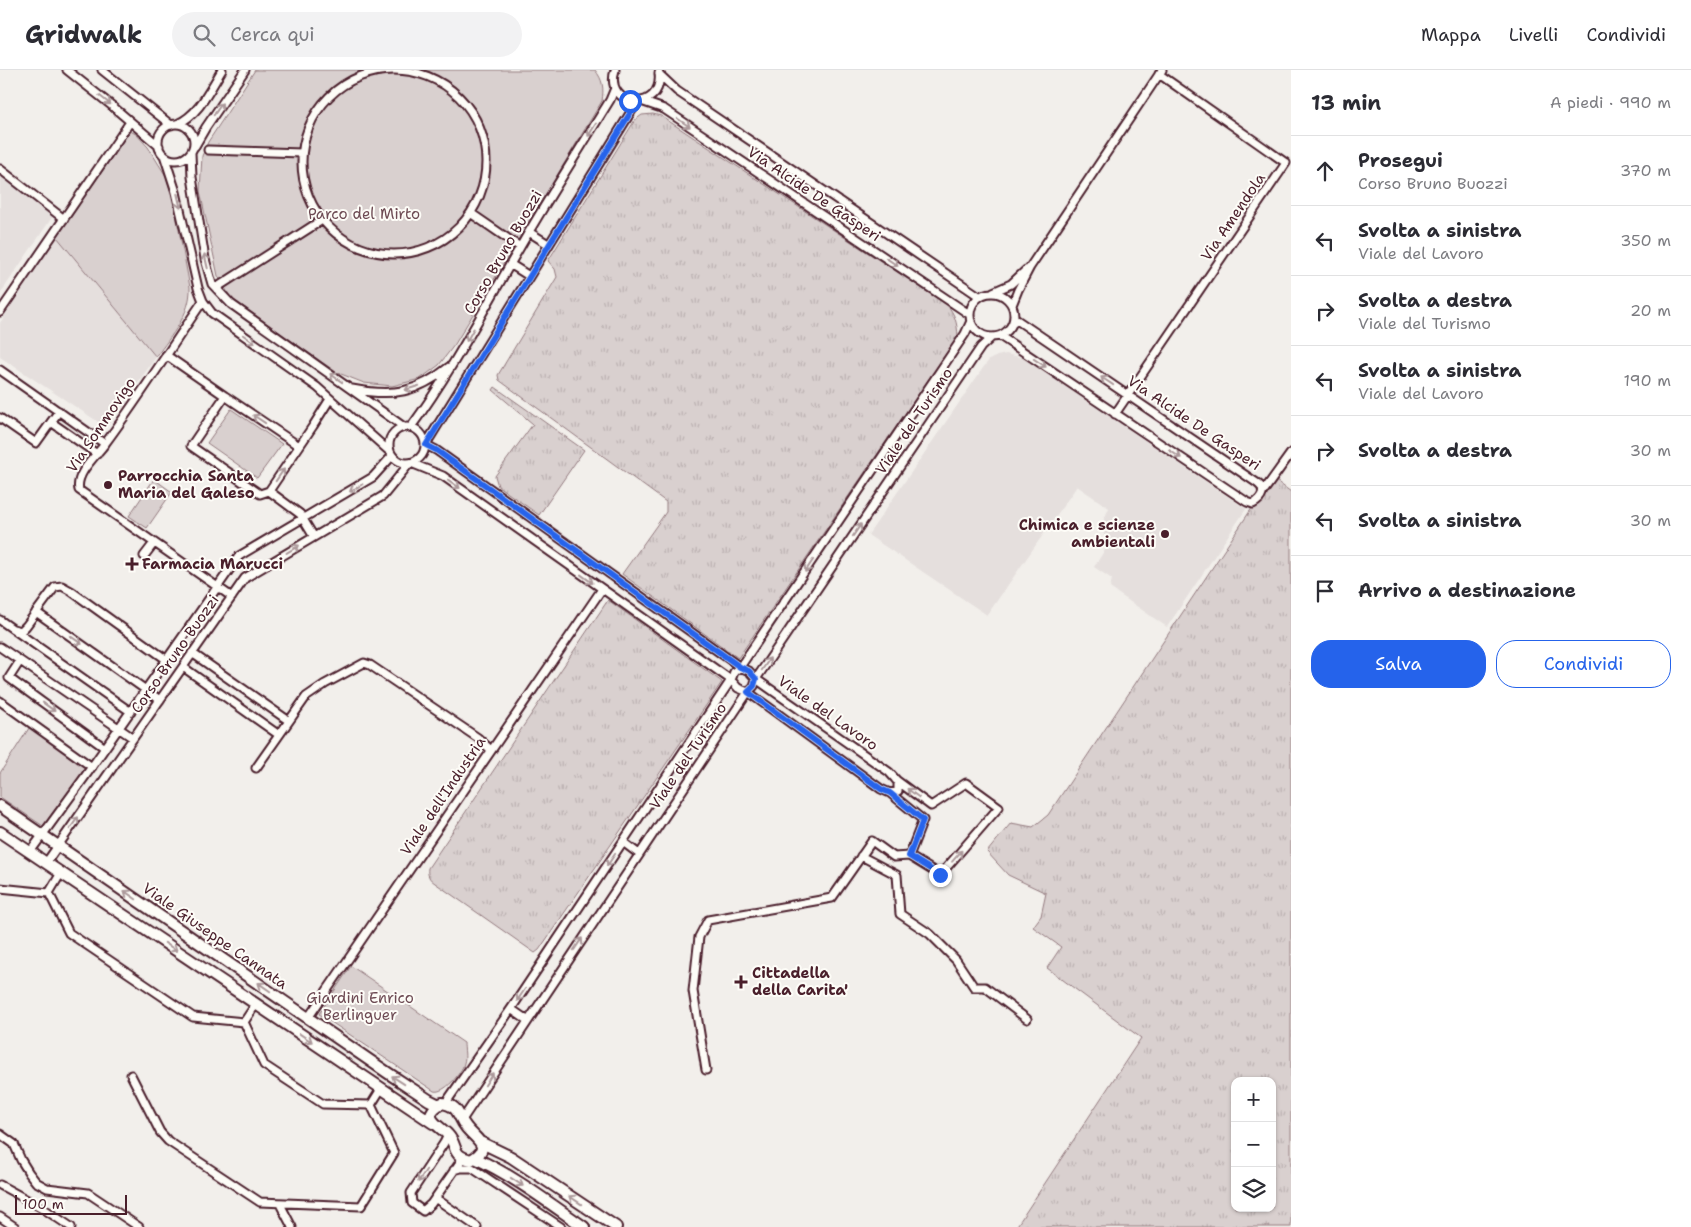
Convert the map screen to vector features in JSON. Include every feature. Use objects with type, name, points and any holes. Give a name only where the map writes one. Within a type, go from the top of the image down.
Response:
[{"type":"street","points":[[67,70],[159,146],[164,155],[176,192],[198,288],[203,301],[212,313],[317,387],[397,461],[410,464],[421,457],[426,444],[548,244],[639,102],[654,94],[658,88],[658,72]]},
{"type":"street","points":[[102,70],[174,124],[187,128],[191,132],[194,142],[192,150],[192,177],[205,259],[212,284],[231,304],[407,427],[421,433],[426,444]]},
{"type":"street","points":[[159,146],[159,136],[162,131],[187,119],[194,112],[222,70]]},
{"type":"street","points":[[164,155],[176,160],[181,159],[192,150],[245,70]]},
{"type":"street","points":[[380,70],[411,71],[440,82],[464,101],[484,137],[488,164],[484,190],[472,214],[453,235],[427,250],[399,255],[370,252],[343,240],[322,220],[309,199],[302,176],[302,153],[310,124],[327,98],[351,80],[380,70]]},
{"type":"street","points":[[607,70],[614,72],[615,88]]},
{"type":"street","name":"Via Alcide De Gasperi","points":[[658,72],[677,91],[979,296]]},
{"type":"street","points":[[1030,266],[1011,284],[979,296],[974,301],[970,318],[979,333],[996,336],[1009,329],[1014,318],[1012,305],[1030,266],[1161,72]]},
{"type":"street","name":"Via Amendola","points":[[1116,414],[1286,164],[1161,72]]},
{"type":"street","name":"Via Alcide De Gasperi","points":[[615,88],[624,98],[664,109],[970,318]]},
{"type":"street","name":"Corso Bruno Buozzi","points":[[407,427],[428,404],[454,364],[510,264],[610,100],[615,88]]},
{"type":"street","points":[[0,312],[130,122]]},
{"type":"street","points":[[208,150],[302,153]]},
{"type":"street","points":[[0,169],[64,220]]},
{"type":"street","points":[[472,214],[520,247]]},
{"type":"street","points":[[216,288],[322,220]]},
{"type":"street","points":[[529,232],[548,244]]},
{"type":"street","points":[[510,264],[529,276]]},
{"type":"street","points":[[992,292],[1004,296],[1012,305]]},
{"type":"street","name":"Via Sommovigo","points":[[203,301],[105,444],[79,477],[77,484],[78,490],[232,597]]},
{"type":"street","name":"Viale del Turismo","points":[[442,1104],[511,1009],[731,680],[734,672],[740,667],[959,342],[970,318]]},
{"type":"street","name":"Via Alcide De Gasperi","points":[[996,336],[1247,502],[1253,504],[1258,501],[1263,492],[1262,486],[1258,483],[1014,318]]},
{"type":"street","name":"Viale del Turismo","points":[[462,1120],[527,1020],[748,692],[754,686],[756,679],[980,347],[996,336]]},
{"type":"street","points":[[166,355],[299,446]]},
{"type":"street","points":[[350,388],[394,393],[412,389],[428,383],[454,364]]},
{"type":"street","points":[[0,370],[105,444]]},
{"type":"street","points":[[225,396],[191,446],[260,494],[269,491],[330,399]]},
{"type":"street","points":[[0,418],[36,443],[59,411]]},
{"type":"street","points":[[52,422],[97,454]]},
{"type":"street","points":[[391,454],[390,438],[393,433],[407,427]]},
{"type":"street","name":"Viale del Lavoro","points":[[410,464],[443,476],[731,680],[738,688],[748,692],[881,789],[890,793],[923,820],[909,856],[940,875],[1000,807],[966,783],[930,806],[896,780],[889,772],[756,679],[749,671],[740,667],[426,444]]},
{"type":"street","points":[[1263,492],[1291,453]]},
{"type":"street","name":"Corso Bruno Buozzi","points":[[30,852],[92,767],[238,556],[373,477],[391,454]]},
{"type":"street","name":"Corso Bruno Buozzi","points":[[46,862],[245,578],[383,496],[410,464]]},
{"type":"street","points":[[269,491],[304,518],[314,537]]},
{"type":"street","points":[[144,556],[154,543]]},
{"type":"street","points":[[13,629],[21,631],[56,587],[62,586],[167,660]]},
{"type":"street","name":"Viale dell'Industria","points":[[308,1018],[602,590]]},
{"type":"street","points":[[36,612],[160,700]]},
{"type":"street","points":[[0,620],[130,712]]},
{"type":"street","points":[[0,647],[133,738]]},
{"type":"street","points":[[192,653],[289,721]]},
{"type":"street","points":[[20,661],[10,678],[105,748]]},
{"type":"street","points":[[256,768],[306,697],[325,684],[364,663],[370,665],[478,738],[491,750]]},
{"type":"street","points":[[183,667],[279,735]]},
{"type":"street","points":[[0,701],[92,767]]},
{"type":"street","points":[[890,793],[898,791],[898,782],[896,780]]},
{"type":"street","name":"Viale Giuseppe Cannata","points":[[0,806],[428,1100],[454,1108],[460,1114],[464,1126],[480,1142],[511,1157],[616,1227]]},
{"type":"street","points":[[0,833],[46,862],[433,1123],[448,1135],[457,1154],[463,1158],[470,1160],[475,1158],[482,1147],[480,1142]]},
{"type":"street","points":[[706,1070],[693,991],[699,937],[708,920],[832,898],[872,841],[894,857],[909,856]]},
{"type":"street","points":[[623,842],[639,854]]},
{"type":"street","points":[[861,856],[896,875],[900,914],[930,934],[956,960],[974,987],[985,987],[1027,1019]]},
{"type":"street","points":[[49,893],[61,873]]},
{"type":"street","points":[[0,888],[49,893]]},
{"type":"street","points":[[49,893],[69,933],[192,1017],[244,1022]]},
{"type":"street","points":[[244,1022],[256,1004]]},
{"type":"street","points":[[511,1009],[527,1020]]},
{"type":"street","points":[[244,1022],[264,1066],[323,1104],[371,1105]]},
{"type":"street","points":[[131,1075],[160,1132],[168,1141],[260,1202],[361,1206],[394,1153],[371,1105]]},
{"type":"street","points":[[371,1105],[381,1089]]},
{"type":"street","points":[[433,1123],[431,1117],[433,1111],[442,1104]]},
{"type":"street","points":[[0,1134],[14,1144],[29,1174],[36,1182],[47,1188],[88,1192],[139,1227]]},
{"type":"street","points":[[448,1135],[411,1193],[412,1203],[423,1211],[431,1204],[463,1158]]},
{"type":"street","points":[[475,1158],[508,1176],[584,1227]]},
{"type":"street","points":[[453,1170],[472,1168],[561,1227]]},
{"type":"street","points":[[0,1184],[71,1227]]},
{"type":"street","points":[[435,1198],[477,1227]]},
{"type":"street","points":[[280,1204],[292,1227]]},
{"type":"street","points":[[0,1217],[16,1227]]},
{"type":"shaded area","points":[[0,174],[53,216],[0,294]]},
{"type":"shaded area","points":[[57,237],[156,357],[106,427],[0,357],[0,323]]},
{"type":"shaded area","points":[[1006,354],[1023,358],[1246,509],[1167,627],[1110,588],[1112,579],[1094,567],[1108,545],[1101,526],[1109,508],[1077,486],[987,615],[868,535],[989,360]]},
{"type":"green space","name":"Parco del Mirto","points":[[255,70],[595,70],[600,77],[603,88],[602,101],[455,344],[439,365],[420,379],[392,386],[364,383],[336,372],[231,298],[218,276],[200,191],[202,156],[208,142]]},
{"type":"green space","points":[[653,114],[661,116],[947,305],[954,315],[957,327],[958,336],[738,658],[622,574],[666,512],[666,502],[499,380],[498,375],[557,277],[555,269],[548,261],[635,120],[642,115]]},
{"type":"green space","points":[[130,131],[136,134],[148,147],[166,176],[173,199],[190,287],[184,316],[156,357],[57,237]]},
{"type":"green space","points":[[495,387],[584,450],[539,515],[498,486],[495,476],[533,424],[493,390]]},
{"type":"green space","points":[[231,409],[282,444],[257,478],[207,443]]},
{"type":"green space","points":[[1272,478],[1291,492],[1291,1227],[1016,1227],[1141,1038],[1047,968],[1061,947],[1033,927],[1041,916],[1046,893],[1008,875],[987,852],[1011,823],[1033,827],[1048,815]]},
{"type":"green space","points":[[154,479],[172,492],[147,528],[129,516]]},
{"type":"green space","points":[[608,600],[722,682],[539,950],[535,953],[433,881],[428,875],[428,868]]},
{"type":"green space","points":[[31,725],[87,766],[43,826],[0,797],[0,773]]},
{"type":"green space","name":"Giardini Enrico Berlinguer","points":[[351,966],[464,1043],[465,1058],[463,1067],[447,1086],[434,1091],[319,1014]]},
{"type":"place","name":"Parrocchia Santa Maria del Galeso","points":[[108,485]]},
{"type":"place","name":"Chimica e scienze ambientali","points":[[1165,534]]},
{"type":"place","name":"Farmacia Marucci","points":[[132,564]]},
{"type":"place","name":"Cittadella della Carita'","points":[[741,982]]},
{"type":"route","points":[[630,101],[637,102],[626,117],[426,445],[436,450],[740,667],[749,671],[756,679],[754,686],[748,692],[881,789],[890,793],[923,820],[909,856],[940,875]]}]
